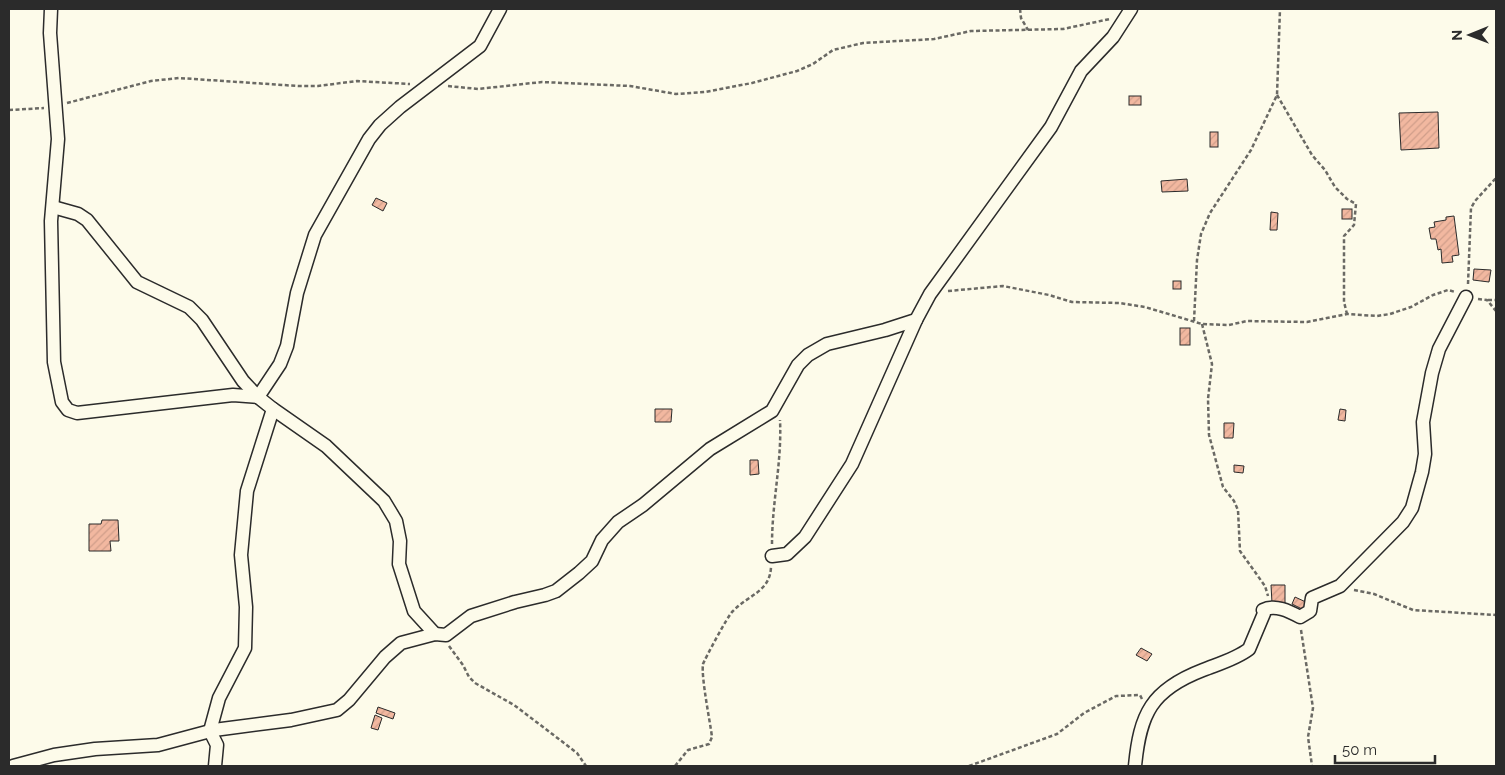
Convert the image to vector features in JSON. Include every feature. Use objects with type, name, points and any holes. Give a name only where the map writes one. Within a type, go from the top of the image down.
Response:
[{"type":"street","points":[[51,9],[58,139],[53,207],[50,221],[50,258],[54,362],[62,402],[68,410],[77,412],[233,395],[258,397]]},
{"type":"street","points":[[258,397],[280,364],[287,346],[297,293],[315,235],[380,125],[428,84],[480,46],[500,9]]},
{"type":"street","points":[[772,556],[787,554],[805,537],[852,464],[916,320],[930,294],[1051,126],[1081,71],[1113,37],[1130,10]]},
{"type":"street","points":[[53,207],[78,214],[87,220],[137,282],[189,307],[202,320],[224,355],[258,397],[326,446],[384,500],[396,521],[400,541],[399,564],[414,612],[440,635]]},
{"type":"street","points":[[1135,766],[1138,736],[1146,712],[1173,685],[1191,674],[1249,649],[1265,611],[1263,610],[1269,607],[1289,611],[1300,617],[1310,611],[1312,598],[1340,586],[1403,522],[1417,497],[1422,472],[1424,454],[1423,422],[1432,373],[1440,349],[1466,299]]},
{"type":"street","points":[[13,766],[46,756],[79,751],[158,745],[210,731],[290,720],[337,710],[349,700],[385,657],[401,643],[440,635],[471,616],[556,591],[592,561],[602,540],[618,522],[643,505],[710,449],[772,411],[798,365],[808,355],[827,344],[885,330],[916,320]]},
{"type":"street","points":[[216,766],[217,745],[210,731],[219,698],[245,648],[246,607],[241,555],[247,491],[273,409]]},
{"type":"path","points":[[1020,9],[1020,18],[1028,30]]},
{"type":"path","points":[[1194,321],[1197,260],[1201,234],[1210,213],[1251,150],[1277,95],[1280,9]]},
{"type":"path","points":[[9,110],[39,109],[151,81],[179,78],[298,86],[318,86],[357,81],[428,84],[478,89],[542,82],[630,86],[676,94],[706,92],[797,70],[813,64],[833,50],[846,46],[863,43],[934,39],[971,31],[1063,29],[1102,22],[1130,10]]},
{"type":"path","points":[[1277,95],[1312,155],[1325,170],[1335,187],[1347,200],[1356,204],[1354,225],[1344,236],[1344,302],[1347,314]]},
{"type":"path","points":[[1466,299],[1469,280],[1471,208],[1496,178]]},
{"type":"path","points":[[930,294],[961,288],[1003,286],[1049,294],[1072,302],[1103,302],[1145,307],[1202,324],[1229,325],[1247,321],[1307,322],[1347,314],[1377,316],[1390,314],[1448,290],[1458,292],[1466,299],[1496,300]]},
{"type":"path","points":[[1487,300],[1496,311]]},
{"type":"path","points":[[1202,324],[1212,364],[1208,399],[1210,435],[1222,487],[1234,501],[1238,510],[1240,551],[1265,586],[1269,607]]},
{"type":"path","points":[[675,766],[688,750],[709,744],[712,737],[702,674],[704,662],[718,639],[724,621],[747,598],[759,594],[765,587],[771,573],[774,501],[781,453],[779,399]]},
{"type":"path","points":[[1340,586],[1374,594],[1413,610],[1496,615]]},
{"type":"path","points":[[1300,617],[1313,708],[1308,737],[1312,766]]},
{"type":"path","points":[[440,635],[475,683],[514,705],[577,753],[586,766]]},
{"type":"path","points":[[969,766],[1057,734],[1084,713],[1116,696],[1140,695],[1146,712]]},
{"type":"building","points":[[1129,96],[1141,96],[1141,105],[1129,105]]},
{"type":"building","points":[[1438,112],[1439,148],[1401,150],[1399,113]]},
{"type":"building","points":[[1210,132],[1218,132],[1218,147],[1210,147]]},
{"type":"building","points":[[1187,179],[1188,191],[1162,192],[1161,181]]},
{"type":"building","points":[[376,198],[387,203],[383,211],[372,205]]},
{"type":"building","points":[[1342,209],[1352,209],[1352,219],[1342,219]]},
{"type":"building","points":[[1271,212],[1278,213],[1277,230],[1270,230]]},
{"type":"building","points":[[1454,216],[1459,255],[1452,256],[1453,262],[1442,263],[1441,249],[1438,250],[1436,239],[1431,239],[1429,228],[1435,227],[1434,222],[1446,220],[1446,217]]},
{"type":"building","points":[[1474,269],[1491,270],[1489,282],[1473,280]]},
{"type":"building","points":[[1173,281],[1181,281],[1181,289],[1173,289]]},
{"type":"building","points":[[1180,328],[1190,328],[1190,345],[1180,345]]},
{"type":"building","points":[[655,409],[672,409],[671,422],[655,422]]},
{"type":"building","points":[[1340,409],[1346,410],[1345,421],[1338,420]]},
{"type":"building","points":[[1224,423],[1234,423],[1233,438],[1224,438]]},
{"type":"building","points":[[750,460],[758,460],[759,474],[750,475]]},
{"type":"building","points":[[1234,465],[1244,466],[1243,473],[1234,472]]},
{"type":"building","points":[[102,520],[118,520],[119,541],[110,541],[111,551],[89,551],[89,524],[101,524]]},
{"type":"building","points":[[1271,585],[1285,585],[1285,603],[1272,603]]},
{"type":"building","points":[[1295,597],[1308,603],[1304,610],[1292,604]]},
{"type":"building","points":[[1141,648],[1152,654],[1147,661],[1136,655]]},
{"type":"building","points":[[378,707],[395,713],[393,719],[376,713]]},
{"type":"building","points":[[375,715],[382,718],[378,730],[371,728]]}]
